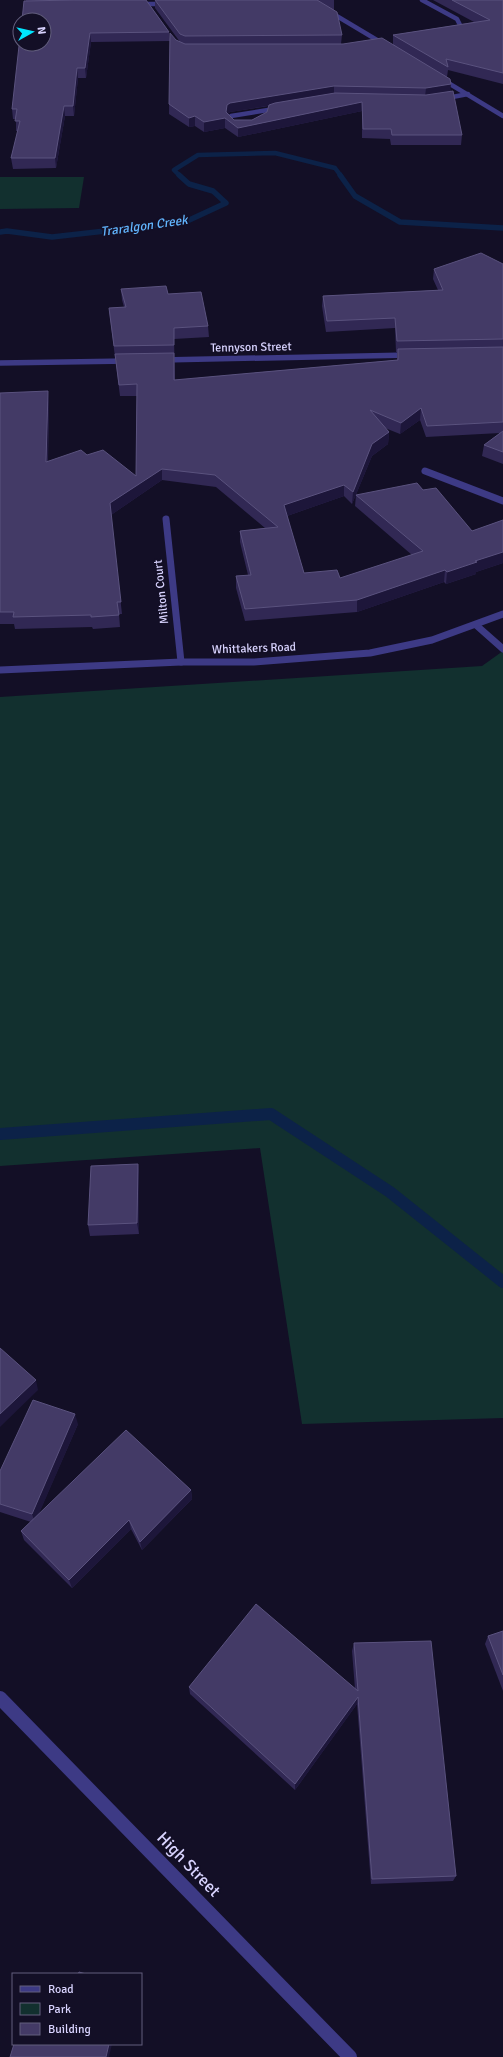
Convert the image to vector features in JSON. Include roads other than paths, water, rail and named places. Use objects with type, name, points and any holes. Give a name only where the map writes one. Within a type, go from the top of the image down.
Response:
[{"type":"street","points":[[422,0],[457,19],[460,25],[456,30],[442,32]]},
{"type":"street","points":[[304,2],[311,1],[390,47]]},
{"type":"street","points":[[146,2],[152,10]]},
{"type":"street","points":[[132,4],[146,2],[171,4]]},
{"type":"street","points":[[377,45],[391,42]]},
{"type":"street","points":[[435,75],[503,116]]},
{"type":"street","points":[[440,99],[468,94]]},
{"type":"street","points":[[265,118],[266,112],[279,107]]},
{"type":"street","points":[[243,127],[232,123],[230,120],[231,116],[274,109]]},
{"type":"street","name":"Tennyson Street","points":[[154,360],[416,355]]},
{"type":"street","points":[[0,363],[139,360]]},
{"type":"street","points":[[425,471],[503,501]]},
{"type":"street","name":"Milton Court","points":[[166,519],[181,662]]},
{"type":"street","name":"Whittakers Road","points":[[0,670],[181,662],[254,662],[370,653],[432,640],[503,614]]},
{"type":"street","points":[[476,625],[503,649]]},
{"type":"street","name":"High Street","points":[[0,1698],[350,2057]]},
{"type":"waterway","name":"Traralgon Creek","points":[[179,175],[174,170],[198,155],[275,153],[335,168],[341,176]]},
{"type":"waterway","name":"Traralgon Creek","points":[[0,232],[7,231],[52,237],[185,222],[226,203],[213,191],[189,184],[179,175]]},
{"type":"waterway","name":"Traralgon Creek","points":[[340,175],[355,196],[400,222],[503,228]]},
{"type":"waterway","points":[[0,1134],[271,1114],[390,1192],[503,1282]]}]
